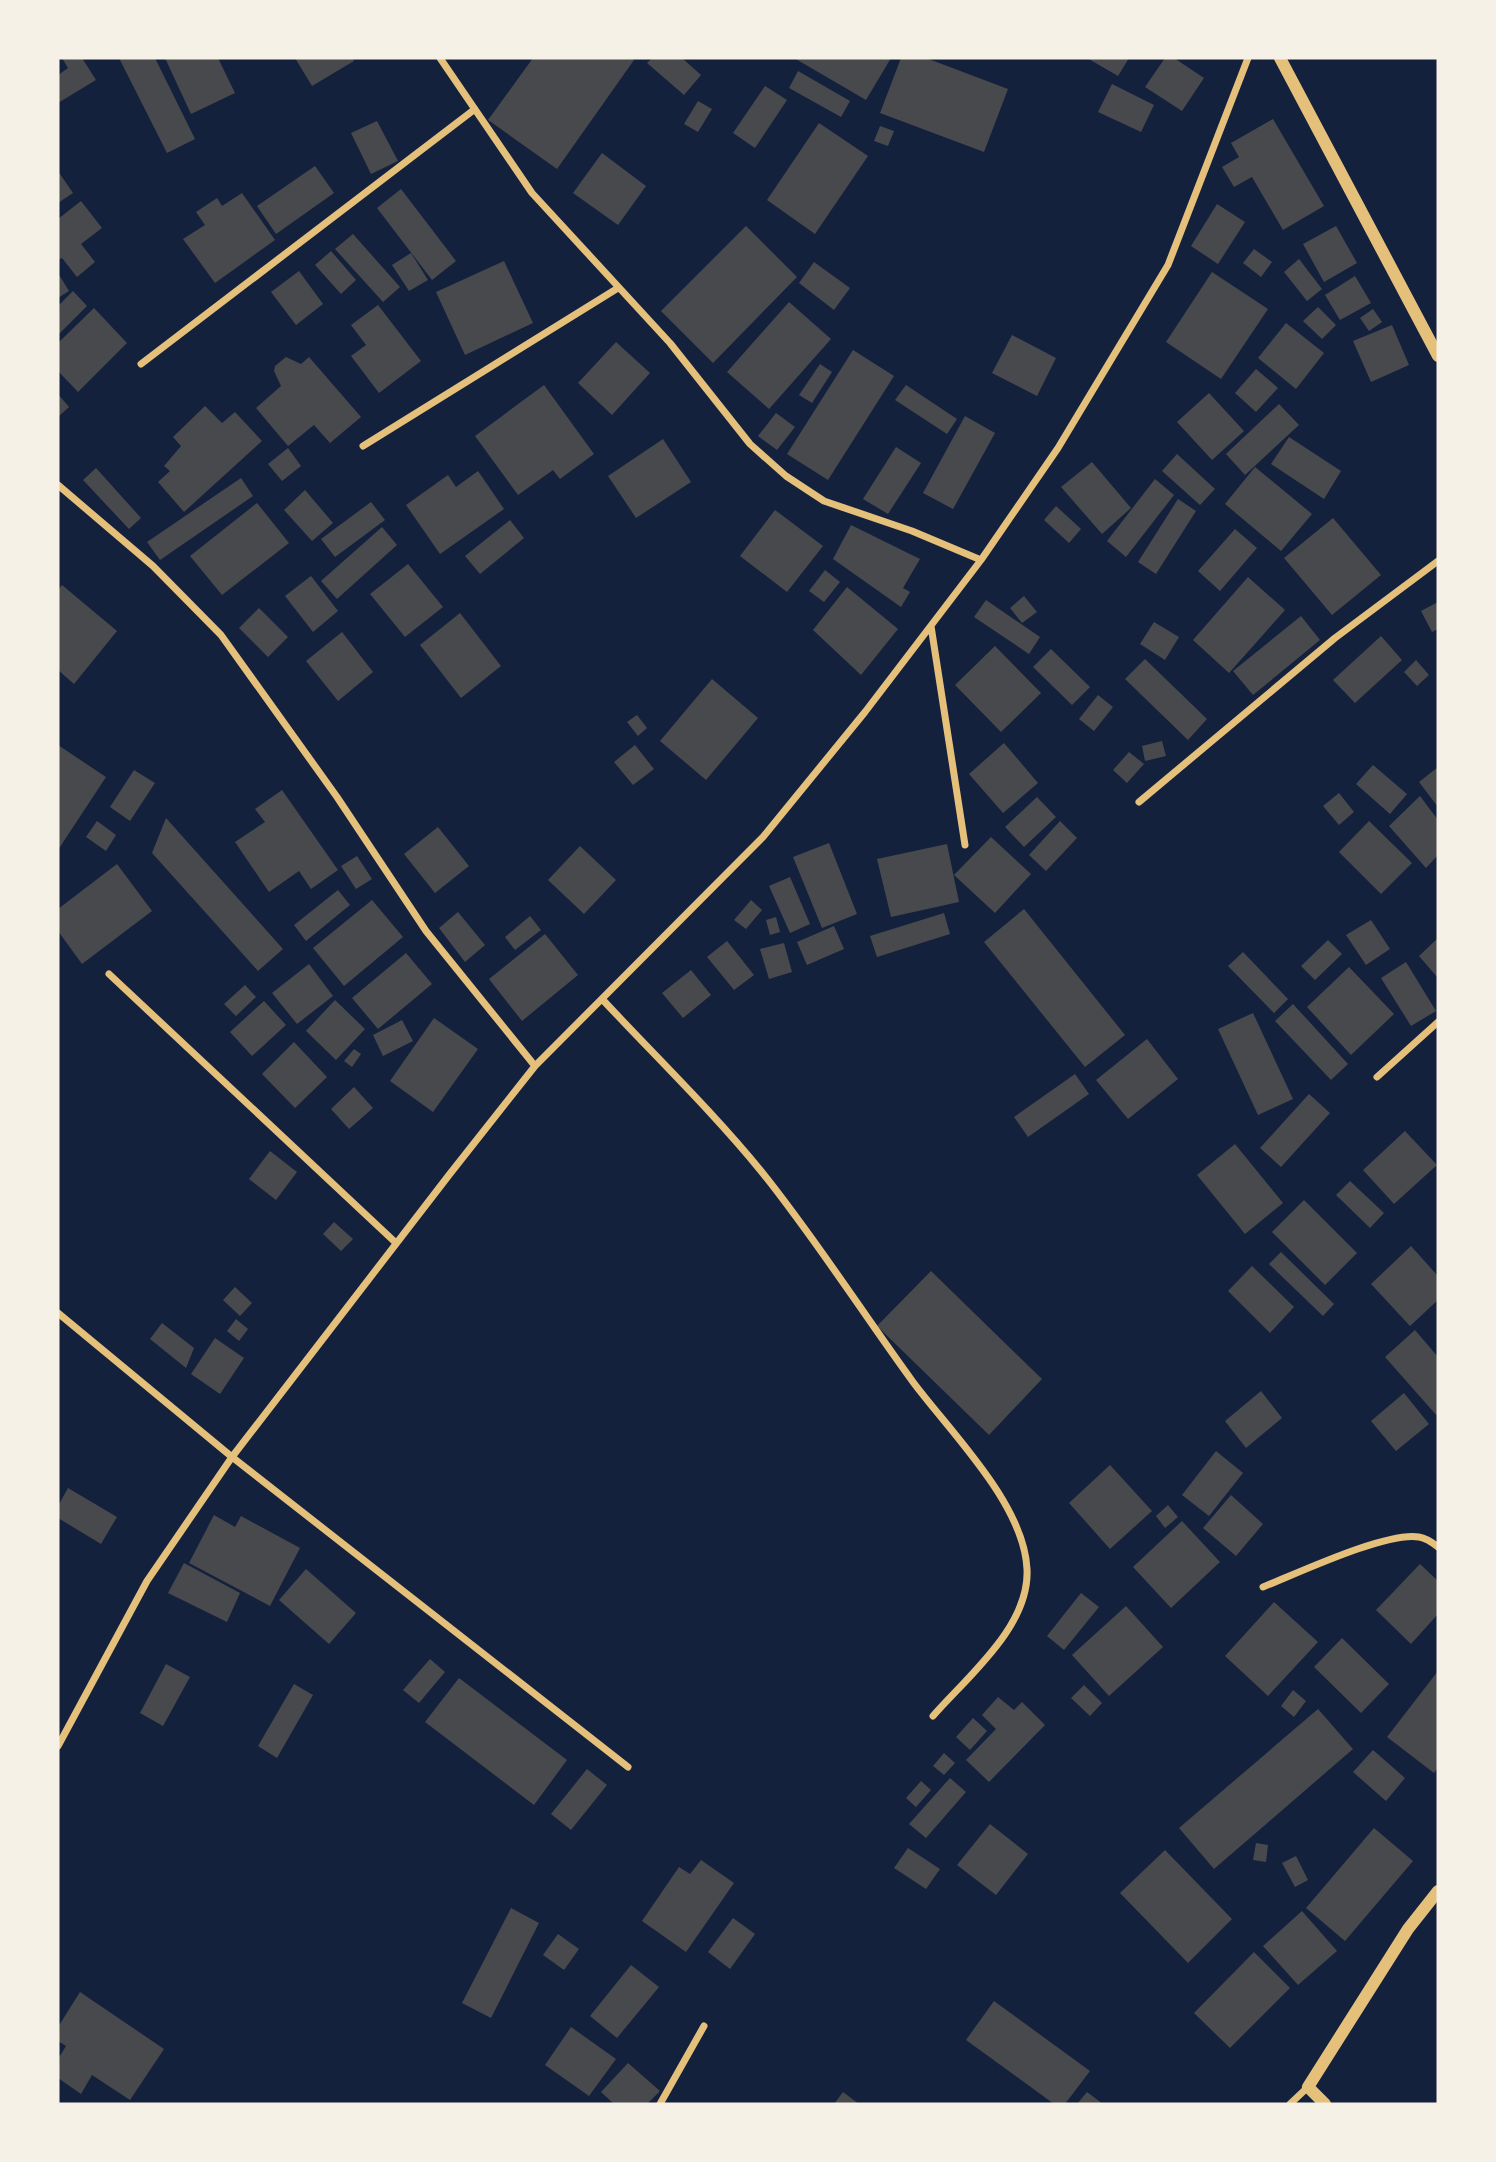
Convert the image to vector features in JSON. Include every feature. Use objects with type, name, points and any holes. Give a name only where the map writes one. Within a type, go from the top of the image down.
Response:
[{"type":"street","points":[[440,58],[531,193],[670,342],[750,444],[786,476],[824,500],[912,531],[981,560]]},
{"type":"street","points":[[58,1746],[147,1581],[232,1457],[396,1243],[536,1066],[763,838],[981,560],[1058,448],[1168,265],[1248,58]]},
{"type":"street","points":[[1280,58],[1438,356]]},
{"type":"street","points":[[141,364],[475,109]]},
{"type":"street","points":[[363,446],[618,288]]},
{"type":"street","points":[[58,485],[153,566],[221,635],[337,797],[426,931],[536,1066]]},
{"type":"street","points":[[1139,802],[1335,639],[1438,561]]},
{"type":"street","points":[[932,625],[965,845]]},
{"type":"street","points":[[108,974],[396,1243]]},
{"type":"street","points":[[602,999],[761,1170],[914,1384],[1011,1511],[1024,1543],[1027,1570],[1025,1597],[1016,1621],[933,1716]]},
{"type":"street","points":[[1377,1076],[1438,1022]]},
{"type":"street","points":[[58,1313],[232,1457],[628,1767]]},
{"type":"street","points":[[1263,1587],[1318,1564],[1398,1538],[1419,1537],[1438,1547]]},
{"type":"street","points":[[1290,2104],[1308,2087],[1408,1929],[1438,1891]]},
{"type":"street","points":[[660,2104],[704,2026]]},
{"type":"street","points":[[1308,2087],[1325,2104]]},
{"type":"building","points":[[62,58],[82,58],[96,80],[58,103],[58,75],[68,68]]},
{"type":"building","points":[[119,58],[155,58],[195,139],[167,153]]},
{"type":"building","points":[[165,58],[218,58],[235,93],[191,114]]},
{"type":"building","points":[[295,58],[352,58],[354,61],[312,86]]},
{"type":"building","points":[[533,58],[634,60],[557,169],[488,120]]},
{"type":"building","points":[[652,58],[682,58],[701,75],[684,95],[647,63]]},
{"type":"building","points":[[794,58],[891,58],[866,100]]},
{"type":"building","points":[[901,58],[926,58],[1008,89],[984,152],[880,113]]},
{"type":"building","points":[[1087,58],[1129,58],[1118,76]]},
{"type":"building","points":[[1165,58],[1174,58],[1204,78],[1182,111],[1145,87]]},
{"type":"building","points":[[798,71],[850,101],[841,117],[789,88]]},
{"type":"building","points":[[1112,84],[1154,105],[1141,132],[1098,112]]},
{"type":"building","points":[[765,86],[787,100],[755,148],[733,133]]},
{"type":"building","points":[[698,101],[712,109],[698,132],[684,124]]},
{"type":"building","points":[[1273,119],[1324,206],[1283,230],[1252,177],[1234,187],[1222,167],[1239,157],[1231,143]]},
{"type":"building","points":[[377,121],[398,161],[371,174],[351,133]]},
{"type":"building","points":[[819,123],[868,156],[815,234],[767,200]]},
{"type":"building","points":[[880,126],[894,131],[888,146],[874,141]]},
{"type":"building","points":[[602,153],[646,186],[618,225],[573,193]]},
{"type":"building","points":[[315,166],[334,193],[276,234],[257,206]]},
{"type":"building","points":[[58,171],[73,193],[58,203]]},
{"type":"building","points":[[401,189],[456,261],[432,280],[377,208]]},
{"type":"building","points":[[242,193],[275,240],[215,283],[183,239],[205,225],[196,212],[217,198],[222,206]]},
{"type":"building","points":[[81,201],[102,228],[81,244],[95,262],[77,277],[62,258],[58,260],[58,219]]},
{"type":"building","points":[[1217,204],[1245,222],[1218,264],[1191,246]]},
{"type":"building","points":[[746,226],[797,277],[713,363],[661,311]]},
{"type":"building","points":[[1336,226],[1357,263],[1324,282],[1303,244]]},
{"type":"building","points":[[353,234],[400,287],[383,302],[335,249]]},
{"type":"building","points":[[1254,249],[1272,262],[1261,277],[1243,263]]},
{"type":"building","points":[[331,251],[356,280],[341,294],[315,265]]},
{"type":"building","points":[[411,253],[428,280],[409,291],[392,265]]},
{"type":"building","points":[[1299,259],[1322,289],[1307,301],[1284,272]]},
{"type":"building","points":[[504,261],[533,323],[465,355],[436,292]]},
{"type":"building","points":[[814,262],[850,288],[834,310],[799,283]]},
{"type":"building","points":[[299,271],[323,304],[296,325],[271,292]]},
{"type":"building","points":[[1212,272],[1268,309],[1221,379],[1166,342]]},
{"type":"building","points":[[58,273],[69,291],[58,298]]},
{"type":"building","points":[[1355,276],[1371,303],[1340,320],[1325,295]]},
{"type":"building","points":[[73,291],[87,306],[59,334],[58,306]]},
{"type":"building","points":[[789,302],[831,339],[769,409],[727,372]]},
{"type":"building","points":[[378,305],[421,361],[379,393],[351,356],[366,345],[351,325]]},
{"type":"building","points":[[1318,307],[1336,325],[1322,339],[1303,321]]},
{"type":"building","points":[[94,308],[127,343],[78,392],[58,371],[58,343]]},
{"type":"building","points":[[1373,309],[1382,322],[1369,331],[1360,318]]},
{"type":"building","points":[[1286,323],[1324,353],[1296,389],[1258,358]]},
{"type":"building","points":[[1392,325],[1409,365],[1371,382],[1353,341]]},
{"type":"building","points":[[1012,335],[1056,358],[1037,396],[992,373]]},
{"type":"building","points":[[616,342],[650,373],[612,415],[578,383]]},
{"type":"building","points":[[853,350],[894,376],[828,480],[787,454]]},
{"type":"building","points":[[286,357],[301,364],[309,357],[361,417],[330,443],[314,425],[288,446],[256,408],[281,386],[274,371],[275,366]]},
{"type":"building","points":[[820,364],[832,372],[812,403],[799,395]]},
{"type":"building","points":[[1256,369],[1278,388],[1256,412],[1235,393]]},
{"type":"building","points":[[544,385],[594,454],[560,479],[553,470],[518,495],[475,436]]},
{"type":"building","points":[[906,385],[957,419],[947,434],[895,400]]},
{"type":"building","points":[[1209,393],[1244,431],[1212,460],[1177,422]]},
{"type":"building","points":[[58,394],[69,407],[58,417]]},
{"type":"building","points":[[1279,404],[1299,425],[1245,475],[1226,454]]},
{"type":"building","points":[[205,406],[222,423],[235,412],[262,441],[184,512],[158,482],[170,471],[164,466],[181,446],[173,437]]},
{"type":"building","points":[[776,413],[795,427],[777,450],[758,436]]},
{"type":"building","points":[[965,416],[995,433],[953,509],[923,493]]},
{"type":"building","points":[[1289,437],[1341,471],[1324,499],[1271,464]]},
{"type":"building","points":[[663,439],[691,482],[636,518],[608,476]]},
{"type":"building","points":[[896,447],[921,463],[888,514],[863,499]]},
{"type":"building","points":[[288,448],[301,466],[282,481],[268,464]]},
{"type":"building","points":[[1177,454],[1215,489],[1200,505],[1162,471]]},
{"type":"building","points":[[1092,462],[1131,508],[1102,534],[1061,487]]},
{"type":"building","points":[[1255,467],[1312,514],[1281,551],[1225,504]]},
{"type":"building","points":[[96,468],[141,518],[129,529],[83,480]]},
{"type":"building","points":[[478,471],[504,509],[440,554],[406,505],[448,475],[456,487]]},
{"type":"building","points":[[241,478],[253,496],[160,560],[147,542]]},
{"type":"building","points":[[1155,479],[1174,495],[1126,557],[1107,541]]},
{"type":"building","points":[[305,490],[333,523],[312,541],[284,510]]},
{"type":"building","points":[[1178,499],[1196,511],[1156,574],[1138,562]]},
{"type":"building","points":[[371,502],[385,520],[335,557],[321,539]]},
{"type":"building","points":[[257,503],[289,543],[222,595],[190,556]]},
{"type":"building","points":[[1056,506],[1081,529],[1069,543],[1044,520]]},
{"type":"building","points":[[775,510],[823,546],[787,592],[740,556]]},
{"type":"building","points":[[1333,518],[1381,575],[1332,615],[1284,558]]},
{"type":"building","points":[[510,520],[524,538],[480,574],[465,556]]},
{"type":"building","points":[[851,525],[920,559],[903,588],[910,592],[901,607],[833,559]]},
{"type":"building","points":[[382,527],[397,545],[337,599],[321,581]]},
{"type":"building","points":[[1235,529],[1257,548],[1220,591],[1198,571]]},
{"type":"building","points":[[408,564],[443,607],[405,637],[370,594]]},
{"type":"building","points":[[825,570],[840,582],[824,602],[809,591]]},
{"type":"building","points":[[311,576],[338,611],[313,632],[285,596]]},
{"type":"building","points":[[1248,577],[1285,610],[1229,673],[1193,640]]},
{"type":"building","points":[[62,585],[117,631],[74,684],[58,670],[58,590]]},
{"type":"building","points":[[847,587],[898,629],[861,675],[813,630]]},
{"type":"building","points":[[1024,596],[1037,612],[1022,623],[1010,608]]},
{"type":"building","points":[[986,600],[1040,637],[1029,654],[974,617]]},
{"type":"building","points":[[1438,602],[1438,629],[1432,632],[1421,611]]},
{"type":"building","points":[[259,608],[288,637],[268,657],[239,628]]},
{"type":"building","points":[[460,613],[501,666],[461,698],[420,645]]},
{"type":"building","points":[[1301,616],[1320,640],[1253,695],[1233,671]]},
{"type":"building","points":[[1154,622],[1179,637],[1165,660],[1140,644]]},
{"type":"building","points":[[342,632],[373,672],[338,701],[306,661]]},
{"type":"building","points":[[1381,636],[1402,660],[1355,703],[1333,680]]},
{"type":"building","points":[[995,646],[1041,693],[1001,732],[955,685]]},
{"type":"building","points":[[1051,649],[1090,687],[1072,705],[1033,667]]},
{"type":"building","points":[[1145,659],[1207,719],[1188,740],[1125,679]]},
{"type":"building","points":[[1416,660],[1429,675],[1417,686],[1404,672]]},
{"type":"building","points":[[712,679],[758,718],[706,780],[660,741]]},
{"type":"building","points":[[1098,695],[1113,707],[1094,731],[1079,719]]},
{"type":"building","points":[[637,715],[647,728],[638,736],[627,722]]},
{"type":"building","points":[[1162,741],[1166,756],[1145,761],[1142,746]]},
{"type":"building","points":[[1004,743],[1038,783],[1003,813],[969,774]]},
{"type":"building","points":[[58,745],[106,777],[58,850]]},
{"type":"building","points":[[635,745],[654,769],[633,785],[614,762]]},
{"type":"building","points":[[1129,752],[1144,764],[1127,783],[1113,770]]},
{"type":"building","points":[[1373,765],[1407,794],[1390,814],[1356,784]]},
{"type":"building","points":[[1438,767],[1438,807],[1419,782]]},
{"type":"building","points":[[134,770],[155,783],[130,821],[110,807]]},
{"type":"building","points":[[282,790],[338,870],[311,889],[299,871],[269,892],[235,842],[265,822],[255,809]]},
{"type":"building","points":[[1339,793],[1354,812],[1339,825],[1323,806]]},
{"type":"building","points":[[1420,796],[1438,820],[1438,855],[1426,868],[1389,826]]},
{"type":"building","points":[[1037,797],[1056,817],[1024,847],[1005,827]]},
{"type":"building","points":[[166,818],[283,949],[258,971],[152,853]]},
{"type":"building","points":[[97,821],[116,835],[106,851],[86,837]]},
{"type":"building","points":[[1060,821],[1077,838],[1046,871],[1029,855]]},
{"type":"building","points":[[1369,821],[1412,863],[1381,894],[1339,852]]},
{"type":"building","points":[[438,827],[469,866],[435,893],[404,854]]},
{"type":"building","points":[[991,837],[1031,874],[995,913],[954,875]]},
{"type":"building","points":[[829,843],[857,914],[822,928],[793,857]]},
{"type":"building","points":[[947,844],[959,902],[891,917],[877,859]]},
{"type":"building","points":[[580,846],[616,880],[584,914],[548,880]]},
{"type":"building","points":[[357,856],[372,879],[356,889],[341,866]]},
{"type":"building","points":[[117,864],[152,911],[82,964],[58,931],[58,909]]},
{"type":"building","points":[[790,877],[810,924],[790,933],[769,886]]},
{"type":"building","points":[[338,890],[350,905],[306,941],[294,925]]},
{"type":"building","points":[[372,900],[403,937],[344,986],[313,948]]},
{"type":"building","points":[[751,900],[762,910],[746,929],[734,920]]},
{"type":"building","points":[[1024,909],[1125,1035],[1085,1067],[984,942]]},
{"type":"building","points":[[458,912],[485,945],[465,962],[439,928]]},
{"type":"building","points":[[944,913],[950,934],[877,957],[870,936]]},
{"type":"building","points":[[530,916],[541,930],[515,950],[505,937]]},
{"type":"building","points":[[776,917],[780,932],[770,935],[766,920]]},
{"type":"building","points":[[1371,920],[1390,949],[1366,965],[1346,935]]},
{"type":"building","points":[[834,926],[844,949],[807,965],[797,942]]},
{"type":"building","points":[[545,934],[578,975],[522,1021],[489,979]]},
{"type":"building","points":[[1438,938],[1438,978],[1419,956]]},
{"type":"building","points":[[1328,940],[1342,954],[1315,980],[1301,966]]},
{"type":"building","points":[[727,941],[754,975],[734,990],[707,957]]},
{"type":"building","points":[[784,943],[792,972],[769,979],[760,949]]},
{"type":"building","points":[[1243,952],[1288,999],[1274,1013],[1228,966]]},
{"type":"building","points":[[406,953],[432,984],[378,1029],[352,998]]},
{"type":"building","points":[[1406,962],[1436,1011],[1411,1026],[1381,978]]},
{"type":"building","points":[[309,964],[333,996],[297,1024],[272,993]]},
{"type":"building","points":[[1349,967],[1394,1014],[1351,1055],[1307,1007]]},
{"type":"building","points":[[691,970],[711,995],[683,1018],[662,993]]},
{"type":"building","points":[[245,985],[256,997],[236,1016],[224,1004]]},
{"type":"building","points":[[335,1000],[365,1029],[336,1060],[306,1031]]},
{"type":"building","points":[[264,1001],[286,1025],[252,1056],[230,1032]]},
{"type":"building","points":[[1293,1004],[1348,1064],[1331,1080],[1275,1021]]},
{"type":"building","points":[[1253,1013],[1293,1099],[1258,1115],[1218,1029]]},
{"type":"building","points":[[434,1018],[478,1049],[433,1112],[390,1081]]},
{"type":"building","points":[[402,1020],[413,1041],[383,1056],[373,1035]]},
{"type":"building","points":[[1147,1039],[1178,1079],[1128,1119],[1096,1080]]},
{"type":"building","points":[[294,1042],[327,1077],[295,1108],[262,1074]]},
{"type":"building","points":[[354,1049],[361,1054],[352,1067],[344,1061]]},
{"type":"building","points":[[1075,1074],[1089,1094],[1028,1137],[1014,1117]]},
{"type":"building","points":[[354,1087],[373,1108],[349,1129],[331,1109]]},
{"type":"building","points":[[1309,1094],[1330,1113],[1281,1167],[1260,1148]]},
{"type":"building","points":[[1405,1131],[1437,1165],[1394,1204],[1363,1170]]},
{"type":"building","points":[[1235,1144],[1283,1203],[1245,1234],[1197,1175]]},
{"type":"building","points":[[270,1151],[297,1172],[276,1200],[249,1179]]},
{"type":"building","points":[[1350,1181],[1384,1213],[1370,1228],[1336,1195]]},
{"type":"building","points":[[1304,1200],[1357,1253],[1325,1285],[1272,1232]]},
{"type":"building","points":[[334,1222],[353,1239],[341,1251],[323,1234]]},
{"type":"building","points":[[1411,1246],[1438,1276],[1438,1300],[1410,1326],[1371,1284]]},
{"type":"building","points":[[1281,1252],[1334,1304],[1323,1316],[1269,1264]]},
{"type":"building","points":[[1252,1266],[1294,1307],[1270,1333],[1228,1291]]},
{"type":"building","points":[[931,1271],[1042,1379],[989,1435],[877,1326]]},
{"type":"building","points":[[235,1287],[252,1303],[240,1316],[223,1300]]},
{"type":"building","points":[[236,1319],[248,1329],[239,1341],[227,1331]]},
{"type":"building","points":[[162,1323],[194,1348],[186,1368],[150,1339]]},
{"type":"building","points":[[1415,1330],[1438,1357],[1438,1417],[1385,1357]]},
{"type":"building","points":[[215,1338],[244,1358],[220,1394],[191,1374]]},
{"type":"building","points":[[1261,1391],[1282,1418],[1246,1448],[1225,1421]]},
{"type":"building","points":[[1404,1393],[1429,1424],[1396,1451],[1371,1421]]},
{"type":"building","points":[[1216,1451],[1243,1473],[1209,1516],[1182,1495]]},
{"type":"building","points":[[1110,1465],[1152,1511],[1110,1549],[1069,1503]]},
{"type":"building","points":[[68,1488],[117,1517],[101,1544],[58,1518],[58,1506]]},
{"type":"building","points":[[1231,1495],[1263,1524],[1236,1556],[1203,1528]]},
{"type":"building","points":[[1168,1505],[1178,1517],[1165,1528],[1156,1516]]},
{"type":"building","points":[[214,1515],[235,1527],[241,1516],[300,1548],[270,1606],[189,1563]]},
{"type":"building","points":[[1182,1521],[1220,1562],[1171,1608],[1133,1567]]},
{"type":"building","points":[[184,1563],[240,1593],[227,1622],[168,1593]]},
{"type":"building","points":[[1420,1564],[1438,1581],[1438,1614],[1411,1644],[1376,1610]]},
{"type":"building","points":[[306,1569],[356,1613],[329,1644],[279,1600]]},
{"type":"building","points":[[1081,1593],[1099,1607],[1064,1650],[1047,1636]]},
{"type":"building","points":[[1274,1602],[1318,1642],[1268,1696],[1225,1656]]},
{"type":"building","points":[[1126,1606],[1163,1647],[1109,1696],[1072,1655]]},
{"type":"building","points":[[1342,1638],[1389,1684],[1361,1713],[1314,1667]]},
{"type":"building","points":[[430,1659],[445,1672],[419,1703],[403,1690]]},
{"type":"building","points":[[166,1664],[190,1677],[163,1726],[140,1713]]},
{"type":"building","points":[[1438,1671],[1438,1768],[1434,1773],[1387,1737]]},
{"type":"building","points":[[459,1678],[567,1760],[534,1805],[425,1722]]},
{"type":"building","points":[[294,1684],[313,1695],[277,1758],[258,1746]]},
{"type":"building","points":[[1084,1685],[1102,1703],[1090,1716],[1071,1698]]},
{"type":"building","points":[[1293,1690],[1306,1701],[1294,1717],[1281,1706]]},
{"type":"building","points":[[998,1697],[1014,1710],[1022,1702],[1045,1725],[989,1782],[966,1760],[996,1729],[982,1715]]},
{"type":"building","points":[[1318,1709],[1353,1749],[1214,1869],[1179,1828]]},
{"type":"building","points":[[973,1718],[987,1731],[970,1750],[956,1737]]},
{"type":"building","points":[[1373,1750],[1405,1778],[1386,1801],[1353,1772]]},
{"type":"building","points":[[944,1753],[955,1763],[944,1775],[933,1766]]},
{"type":"building","points":[[587,1769],[607,1785],[571,1830],[551,1814]]},
{"type":"building","points":[[950,1778],[966,1792],[926,1838],[909,1824]]},
{"type":"building","points":[[921,1781],[931,1790],[916,1807],[906,1798]]},
{"type":"building","points":[[990,1824],[1028,1854],[996,1895],[957,1865]]},
{"type":"building","points":[[1374,1828],[1413,1861],[1345,1941],[1306,1908]]},
{"type":"building","points":[[1256,1843],[1268,1845],[1266,1862],[1253,1860]]},
{"type":"building","points":[[908,1848],[940,1869],[926,1889],[894,1868]]},
{"type":"building","points":[[1165,1850],[1232,1919],[1188,1963],[1120,1893]]},
{"type":"building","points":[[1296,1856],[1308,1880],[1295,1887],[1282,1863]]},
{"type":"building","points":[[701,1860],[734,1883],[686,1952],[642,1921],[679,1867],[690,1874]]},
{"type":"building","points":[[511,1908],[539,1923],[491,2018],[462,2003]]},
{"type":"building","points":[[1302,1911],[1337,1951],[1298,1985],[1263,1946]]},
{"type":"building","points":[[733,1918],[755,1934],[730,1969],[708,1952]]},
{"type":"building","points":[[558,1934],[579,1949],[564,1970],[543,1955]]},
{"type":"building","points":[[1254,1952],[1290,1988],[1230,2048],[1194,2013]]},
{"type":"building","points":[[631,1965],[659,1987],[617,2038],[590,2016]]},
{"type":"building","points":[[80,1992],[164,2049],[130,2100],[92,2075],[81,2094],[58,2078],[58,2059],[66,2046],[58,2041],[58,2027]]},
{"type":"building","points":[[994,2001],[1090,2071],[1065,2104],[1054,2104],[966,2040]]},
{"type":"building","points":[[571,2027],[616,2059],[589,2096],[545,2065]]},
{"type":"building","points":[[628,2063],[660,2091],[647,2104],[614,2104],[601,2092]]},
{"type":"building","points":[[843,2092],[859,2104],[834,2104]]},
{"type":"building","points":[[1087,2092],[1103,2104],[1077,2104]]}]
